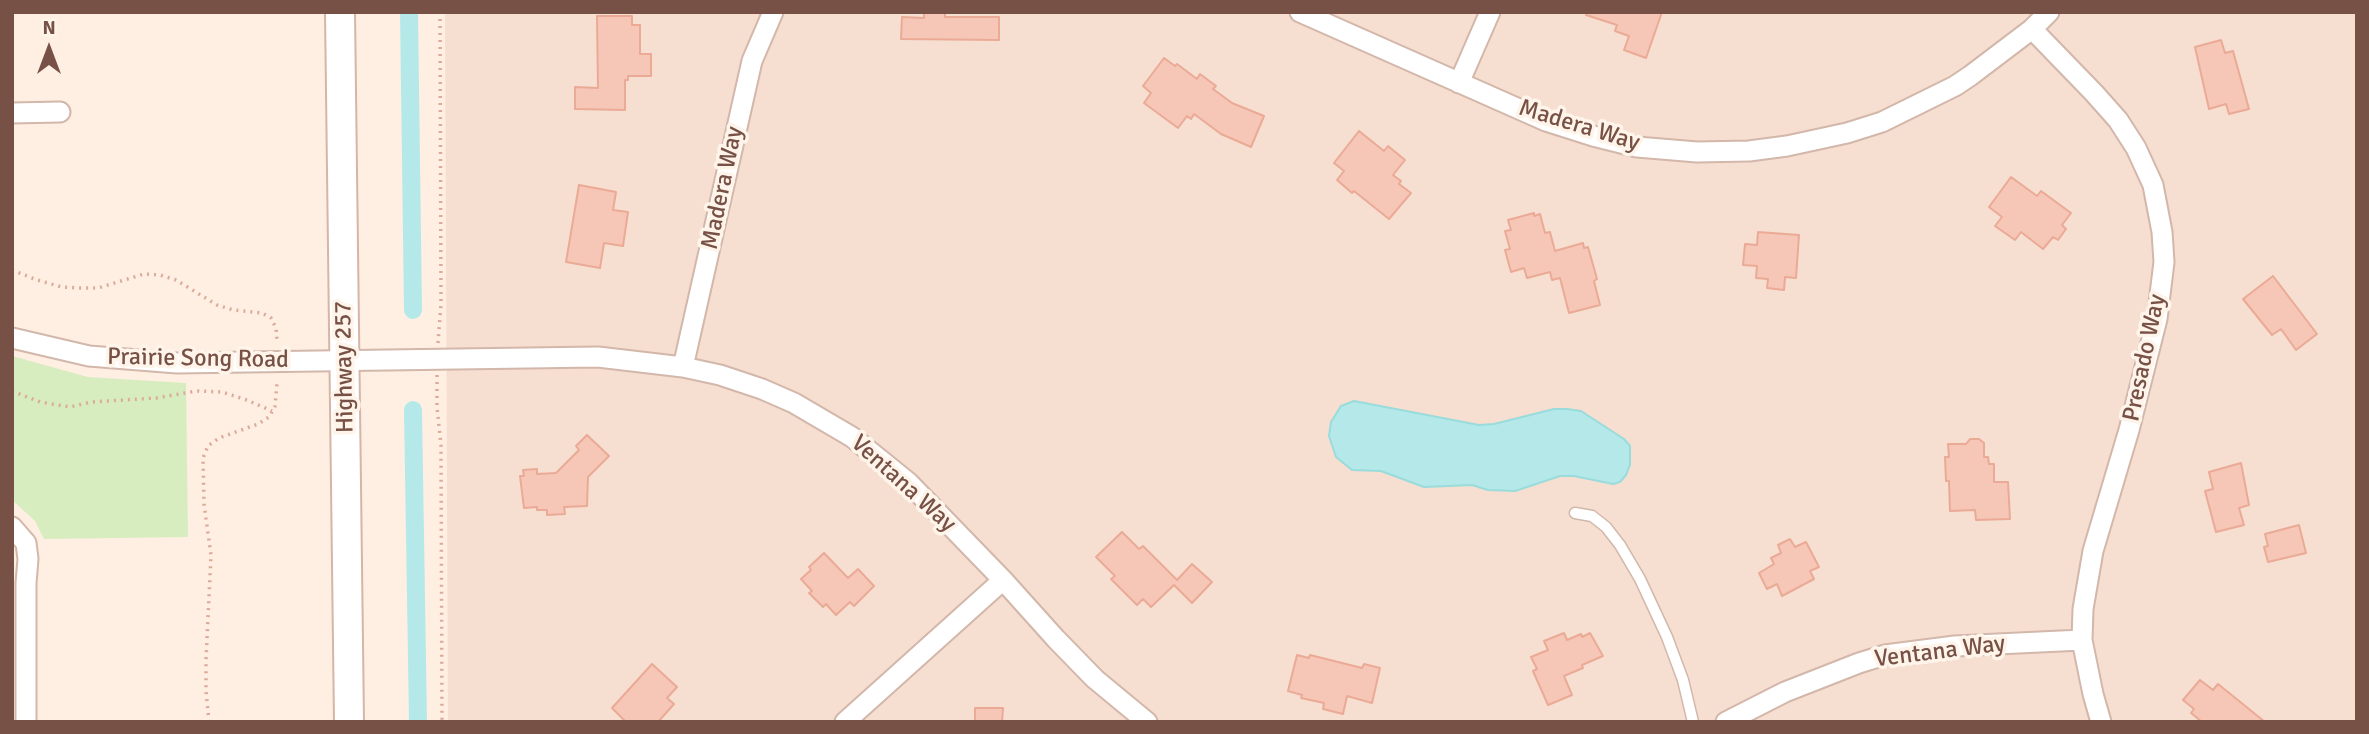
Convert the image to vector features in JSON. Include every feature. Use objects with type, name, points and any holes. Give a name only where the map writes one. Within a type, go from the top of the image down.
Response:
[{"type":"main road","name":"Highway 257","points":[[340,12],[349,722]]},
{"type":"street","name":"Madera Way","points":[[682,367],[752,61],[773,12]]},
{"type":"street","name":"Madera Way","points":[[1300,12],[1546,121],[1637,147],[1697,152],[1749,151],[1799,144],[1882,122],[1955,86],[2032,29],[2049,12]]},
{"type":"street","points":[[1459,83],[1490,12]]},
{"type":"street","name":"Presado Way","points":[[2032,29],[2118,120],[2136,148],[2153,185],[2162,232],[2164,262],[2157,319],[2129,430],[2093,551],[2083,609],[2082,640],[2101,722]]},
{"type":"street","points":[[12,113],[60,112]]},
{"type":"street","name":"Prairie Song Road","points":[[12,338],[89,356],[177,363],[345,359]]},
{"type":"street","name":"Ventana Way","points":[[345,359],[598,357],[682,367],[720,375],[794,403],[852,436],[909,483],[1091,675],[1147,722]]},
{"type":"street","points":[[14,528],[26,543],[28,559],[26,722]]},
{"type":"street","points":[[845,722],[1003,580]]},
{"type":"street","name":"Ventana Way","points":[[1726,722],[1785,692],[1885,655],[1955,646],[2082,640]]},
{"type":"lane","points":[[1575,513],[1592,516],[1606,527],[1640,579],[1667,637],[1683,680],[1693,722]]},
{"type":"path","points":[[12,270],[62,287],[79,288],[98,288],[144,274],[160,275],[176,280],[217,305],[233,310],[262,313],[271,318],[276,328],[277,340]]},
{"type":"path","points":[[209,722],[206,660],[211,555],[204,504],[203,458],[208,446],[219,438],[269,418],[275,406],[277,383]]},
{"type":"path","points":[[12,391],[40,402],[70,407],[90,402],[156,398],[197,391],[222,392],[272,411]]},
{"type":"shaded area","points":[[445,12],[2357,12],[2357,722],[448,722]]},
{"type":"green space","points":[[12,356],[88,377],[186,383],[188,537],[44,539],[35,521],[12,500]]},
{"type":"water","points":[[1354,401],[1479,425],[1494,424],[1554,409],[1581,411],[1624,439],[1630,446],[1630,465],[1620,482],[1613,484],[1560,476],[1515,491],[1488,490],[1472,485],[1424,487],[1381,471],[1352,470],[1336,457],[1329,436],[1331,422],[1341,406]]},
{"type":"building","points":[[924,12],[945,12],[945,17],[999,17],[999,40],[901,39],[902,17],[924,18]]},
{"type":"building","points":[[1587,12],[1662,12],[1646,58],[1624,50],[1629,36],[1615,31],[1617,25],[1586,15]]},
{"type":"building","points":[[597,16],[632,16],[632,25],[640,25],[640,54],[651,54],[651,76],[628,76],[628,80],[625,80],[625,110],[575,109],[575,87],[598,88]]},
{"type":"building","points":[[2221,40],[2225,53],[2233,51],[2249,109],[2229,114],[2226,104],[2209,109],[2195,47]]},
{"type":"building","points":[[1164,58],[1197,79],[1200,74],[1216,86],[1213,89],[1232,103],[1264,116],[1251,147],[1221,134],[1194,114],[1191,119],[1187,116],[1178,128],[1144,103],[1151,93],[1143,86]]},
{"type":"building","points":[[1359,131],[1384,151],[1388,146],[1405,160],[1393,175],[1401,181],[1399,184],[1411,193],[1389,219],[1337,180],[1344,171],[1334,163]]},
{"type":"building","points":[[2011,177],[2037,196],[2041,191],[2071,213],[2062,225],[2066,229],[2058,240],[2053,237],[2043,249],[2021,232],[2015,240],[1995,226],[2002,217],[1989,207]]},
{"type":"building","points":[[579,185],[616,192],[613,210],[628,212],[623,246],[604,243],[600,268],[566,262]]},
{"type":"building","points":[[1534,213],[1534,216],[1540,214],[1545,233],[1550,232],[1555,251],[1583,243],[1584,248],[1588,247],[1597,279],[1594,281],[1600,305],[1569,313],[1560,278],[1552,280],[1550,272],[1527,278],[1524,268],[1511,272],[1505,250],[1510,249],[1505,231],[1511,230],[1508,220]]},
{"type":"building","points":[[1758,232],[1799,235],[1796,278],[1785,277],[1784,290],[1767,288],[1768,279],[1756,278],[1757,266],[1743,265],[1745,244],[1757,245]]},
{"type":"building","points":[[2273,276],[2317,334],[2296,350],[2281,329],[2272,335],[2243,299]]},
{"type":"building","points":[[587,435],[609,456],[588,477],[587,506],[564,507],[565,514],[547,515],[547,510],[537,510],[537,507],[524,508],[520,476],[524,476],[523,470],[537,469],[537,474],[556,473],[579,450],[576,446]]},
{"type":"building","points":[[1970,439],[1979,439],[1984,443],[1984,457],[1988,457],[1989,464],[1994,464],[1994,482],[2008,482],[2010,519],[1976,520],[1975,510],[1950,511],[1945,457],[1949,457],[1948,444],[1966,444]]},
{"type":"building","points":[[2241,463],[2249,505],[2239,508],[2244,525],[2216,532],[2205,491],[2213,489],[2209,472]]},
{"type":"building","points":[[2299,525],[2306,553],[2268,562],[2264,547],[2268,546],[2265,534]]},
{"type":"building","points":[[1122,532],[1139,549],[1143,546],[1177,580],[1192,564],[1212,582],[1192,603],[1174,585],[1151,607],[1143,599],[1137,605],[1111,579],[1115,576],[1096,557]]},
{"type":"building","points":[[1790,539],[1795,547],[1806,542],[1819,567],[1810,571],[1814,579],[1782,596],[1777,584],[1767,589],[1759,573],[1774,564],[1771,558],[1781,553],[1778,545]]},
{"type":"building","points":[[824,553],[848,578],[858,569],[874,586],[854,606],[850,602],[836,615],[826,604],[823,607],[809,593],[812,591],[801,579]]},
{"type":"building","points":[[1564,633],[1567,640],[1590,633],[1603,656],[1564,676],[1572,695],[1548,705],[1533,671],[1537,669],[1531,657],[1548,650],[1544,641]]},
{"type":"building","points":[[1297,655],[1309,658],[1310,655],[1362,668],[1364,664],[1380,668],[1372,703],[1347,696],[1343,714],[1323,709],[1324,703],[1301,698],[1302,695],[1288,691]]},
{"type":"building","points":[[652,664],[677,687],[667,698],[674,704],[658,722],[626,722],[612,708]]},
{"type":"building","points":[[2200,680],[2213,690],[2218,684],[2265,722],[2202,722],[2191,713],[2194,709],[2183,700]]},
{"type":"building","points":[[975,708],[1003,708],[1002,722],[975,722]]},
{"type":"waterway","points":[[409,12],[413,310]]},
{"type":"waterway","points":[[413,410],[418,722]]}]
